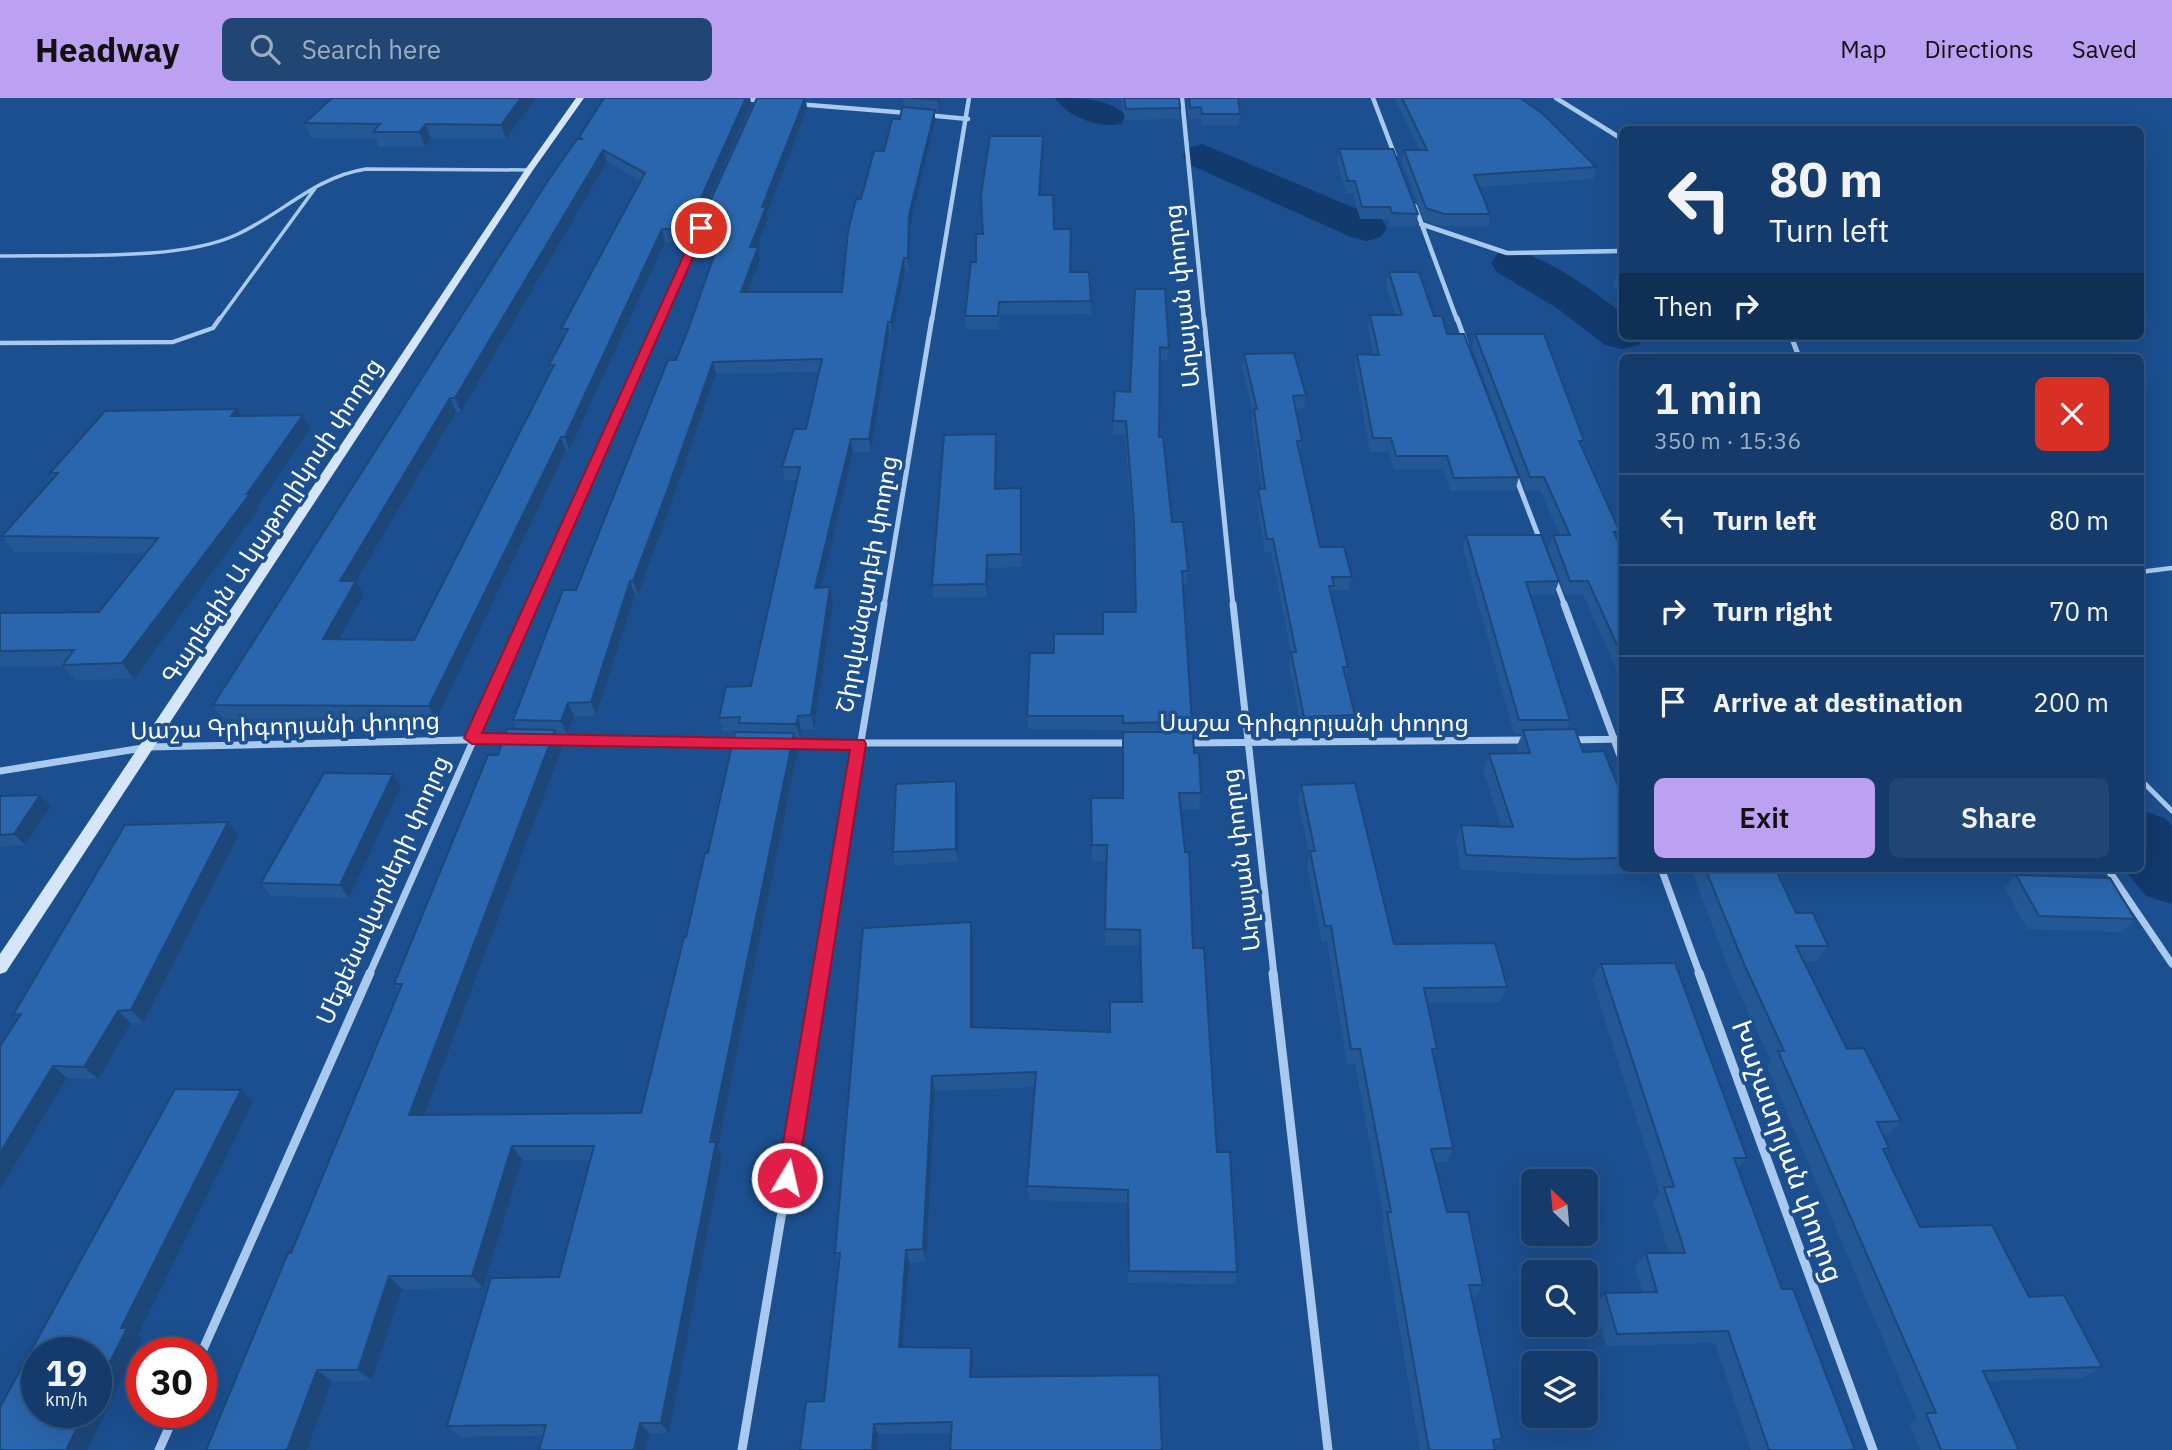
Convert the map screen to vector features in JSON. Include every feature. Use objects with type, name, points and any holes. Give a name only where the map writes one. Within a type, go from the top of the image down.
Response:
[{"type":"street","name":"Գարեգին Ա կաթողիկոսի փողոց","points":[[0,967],[149,747],[529,170],[580,98]]},
{"type":"street","points":[[735,98],[771,102]]},
{"type":"street","name":"Շիրվանզադեի փողոց","points":[[742,1450],[858,744],[968,119],[969,98]]},
{"type":"street","name":"Աղայան փողոց","points":[[1182,98],[1247,743],[1328,1450]]},
{"type":"street","points":[[1373,98],[1397,161]]},
{"type":"street","points":[[1556,98],[1619,137]]},
{"type":"street","points":[[753,113],[759,99]]},
{"type":"street","points":[[785,103],[968,119]]},
{"type":"street","points":[[1412,199],[1470,353]]},
{"type":"street","name":"Մեքենավարների փողոց","points":[[208,1337],[472,738],[707,215]]},
{"type":"street","points":[[1421,224],[1507,253],[1619,251]]},
{"type":"street","points":[[1513,469],[1542,546]]},
{"type":"street","points":[[1552,572],[1618,739],[1560,740]]},
{"type":"street","name":"Սաշա Գրիգորյանի փողոց","points":[[0,771],[149,747],[472,738],[527,739]]},
{"type":"street","points":[[541,740],[748,743]]},
{"type":"street","name":"Սաշա Գրիգորյանի փողոց","points":[[1178,743],[1533,740]]},
{"type":"street","name":"Սաշա Գրիգորյանի փողոց","points":[[776,743],[1136,743]]},
{"type":"street","name":"Խաչատրյան փողոց","points":[[1662,872],[1873,1450]]},
{"type":"street","points":[[2110,872],[2172,964]]},
{"type":"street","points":[[159,1450],[169,1428]]},
{"type":"lane","points":[[0,256],[193,250],[239,234],[318,184],[342,173],[366,169],[529,170]]},
{"type":"lane","points":[[0,343],[173,342],[213,328],[318,184]]},
{"type":"lane","points":[[2144,572],[2172,568]]},
{"type":"lane","points":[[2144,783],[2172,811]]},
{"type":"building","points":[[332,98],[521,98],[501,125],[426,124],[419,132],[373,132],[380,124],[305,123]]},
{"type":"building","points":[[604,98],[746,98],[687,229],[662,229],[565,437],[561,437],[429,706],[213,705],[547,182],[577,139],[583,139],[579,137]],"holes":[[[603,150],[645,173],[561,329],[568,329],[549,365],[554,365],[414,640],[323,639],[356,581],[340,581],[450,398],[455,398]]]},
{"type":"building","points":[[757,98],[805,98],[762,207],[766,207],[750,247],[758,247],[741,292],[842,292],[848,231],[856,199],[861,199],[874,151],[884,151],[892,119],[900,119],[902,107],[935,110],[909,215],[908,258],[904,258],[891,322],[888,322],[869,439],[851,439],[815,588],[830,587],[811,715],[798,716],[796,724],[739,723],[740,717],[719,718],[726,687],[751,686],[800,467],[782,467],[794,429],[806,429],[822,359],[713,362],[666,494],[633,581],[630,581],[591,702],[568,703],[561,721],[513,720],[563,590],[576,590],[668,360],[676,360],[689,327],[723,230],[697,230]]},
{"type":"building","points":[[1124,98],[1179,98],[1180,108],[1126,109]]},
{"type":"building","points":[[1189,98],[1238,98],[1240,114],[1202,114],[1201,107],[1190,108]]},
{"type":"building","points":[[1402,98],[1520,98],[1542,113],[1596,167],[1474,175],[1490,214],[1444,214],[1426,208],[1404,150],[1427,150]]},
{"type":"building","points":[[990,136],[1043,136],[1039,195],[1053,195],[1054,229],[1071,229],[1070,272],[1089,272],[1091,301],[999,302],[998,316],[965,316],[971,262],[976,262],[976,234],[983,234],[981,195]]},
{"type":"building","points":[[1339,149],[1393,149],[1418,214],[1392,213],[1390,207],[1362,207],[1355,181],[1348,181]]},
{"type":"building","points":[[1389,272],[1419,272],[1434,316],[1442,316],[1447,334],[1464,334],[1519,477],[1454,478],[1447,456],[1396,456],[1391,438],[1373,438],[1357,354],[1379,355],[1370,315],[1402,315]]},
{"type":"building","points":[[1135,289],[1165,289],[1169,348],[1160,347],[1159,437],[1163,437],[1172,522],[1183,522],[1188,571],[1182,571],[1192,722],[1123,723],[1123,716],[1027,716],[1030,653],[1054,653],[1054,634],[1103,634],[1103,612],[1136,612],[1134,522],[1126,421],[1113,421],[1115,391],[1130,392]]},
{"type":"building","points":[[1475,334],[1544,334],[1584,441],[1579,441],[1619,530],[1614,532],[1619,544],[1619,649],[1588,581],[1570,581],[1553,535],[1570,535],[1544,477],[1530,477]]},
{"type":"building","points":[[1294,353],[1306,395],[1293,396],[1302,441],[1297,441],[1320,547],[1344,547],[1352,577],[1332,577],[1334,586],[1329,586],[1348,667],[1343,667],[1355,715],[1304,717],[1291,652],[1296,652],[1273,539],[1267,539],[1258,489],[1265,489],[1254,409],[1257,409],[1244,354]]},
{"type":"building","points":[[237,409],[231,416],[303,415],[247,494],[250,494],[122,663],[63,665],[74,650],[0,651],[0,613],[99,612],[158,538],[2,536],[58,473],[50,473],[105,411]]},
{"type":"building","points":[[996,434],[995,489],[1021,488],[1021,554],[987,555],[986,584],[932,585],[944,435]]},
{"type":"building","points":[[1466,535],[1541,535],[1559,581],[1526,582],[1570,720],[1519,720]]},
{"type":"building","points":[[507,729],[555,730],[409,1115],[641,1113],[705,853],[708,853],[735,732],[794,733],[710,1142],[716,1142],[661,1423],[640,1423],[634,1450],[539,1450],[546,1425],[447,1426],[491,1278],[559,1277],[594,1146],[512,1146],[472,1276],[389,1276],[358,1370],[317,1370],[287,1450],[206,1450],[402,984],[394,984],[488,755],[498,755]]},
{"type":"building","points":[[1575,729],[1583,752],[1604,751],[1619,788],[1619,858],[1466,855],[1461,825],[1513,827],[1489,754],[1530,753],[1523,730]]},
{"type":"building","points":[[1123,732],[1193,732],[1194,753],[1199,753],[1201,793],[1179,793],[1185,852],[1189,852],[1193,948],[1204,948],[1217,1152],[1230,1152],[1237,1272],[1129,1271],[1128,1190],[1027,1186],[1036,1072],[932,1076],[923,1249],[906,1250],[899,1347],[971,1348],[970,1377],[1159,1375],[1162,1450],[950,1450],[952,1422],[874,1424],[872,1450],[800,1450],[806,1402],[824,1401],[840,1253],[835,1253],[863,928],[971,922],[971,1027],[1110,1032],[1110,1002],[1142,1002],[1140,930],[1105,929],[1107,845],[1092,845],[1091,798],[1123,798]]},
{"type":"building","points":[[324,773],[393,774],[340,885],[261,883]]},
{"type":"building","points":[[956,781],[956,849],[893,852],[896,784]]},
{"type":"building","points":[[1355,783],[1394,944],[1495,943],[1507,987],[1424,988],[1437,1049],[1432,1049],[1453,1148],[1431,1149],[1447,1212],[1468,1212],[1483,1285],[1469,1285],[1502,1439],[1493,1440],[1495,1450],[1429,1450],[1387,1212],[1391,1212],[1360,1049],[1351,1049],[1331,926],[1325,926],[1310,851],[1315,851],[1301,785]]},
{"type":"building","points":[[40,795],[14,834],[0,835],[0,796]]},
{"type":"building","points":[[228,822],[131,1010],[118,1011],[84,1067],[53,1066],[0,1153],[0,1046],[21,1014],[13,1015],[125,825]]},
{"type":"building","points":[[1707,872],[1777,872],[1796,913],[1813,913],[1828,946],[1796,946],[1847,1049],[1864,1048],[1901,1121],[1877,1122],[1889,1148],[1883,1149],[1920,1227],[1992,1225],[2029,1297],[2064,1295],[2102,1367],[1983,1371],[2019,1450],[1941,1450],[1926,1413],[1936,1413],[1778,1051],[1784,1051],[1744,964]]},
{"type":"building","points":[[2016,875],[2110,878],[2135,919],[2039,916]]},
{"type":"building","points":[[1675,963],[1747,1158],[1734,1158],[1782,1289],[1793,1289],[1855,1450],[1769,1450],[1728,1331],[1617,1334],[1605,1293],[1657,1292],[1646,1253],[1685,1253],[1664,1187],[1674,1187],[1601,964]]},
{"type":"building","points":[[175,1089],[241,1090],[121,1328],[127,1328],[112,1358],[112,1337],[39,1337]]},
{"type":"building","points":[[21,1369],[21,1428],[77,1428],[66,1450],[0,1450],[0,1407]]},
{"type":"waterway","points":[[1073,98],[1108,116]]},
{"type":"waterway","points":[[1202,156],[1366,228]]},
{"type":"waterway","points":[[1513,263],[1573,298],[1619,333]]},
{"type":"waterway","points":[[2144,843],[2172,875]]},
{"type":"route","points":[[701,228],[472,738],[858,744],[787,1178]]}]
